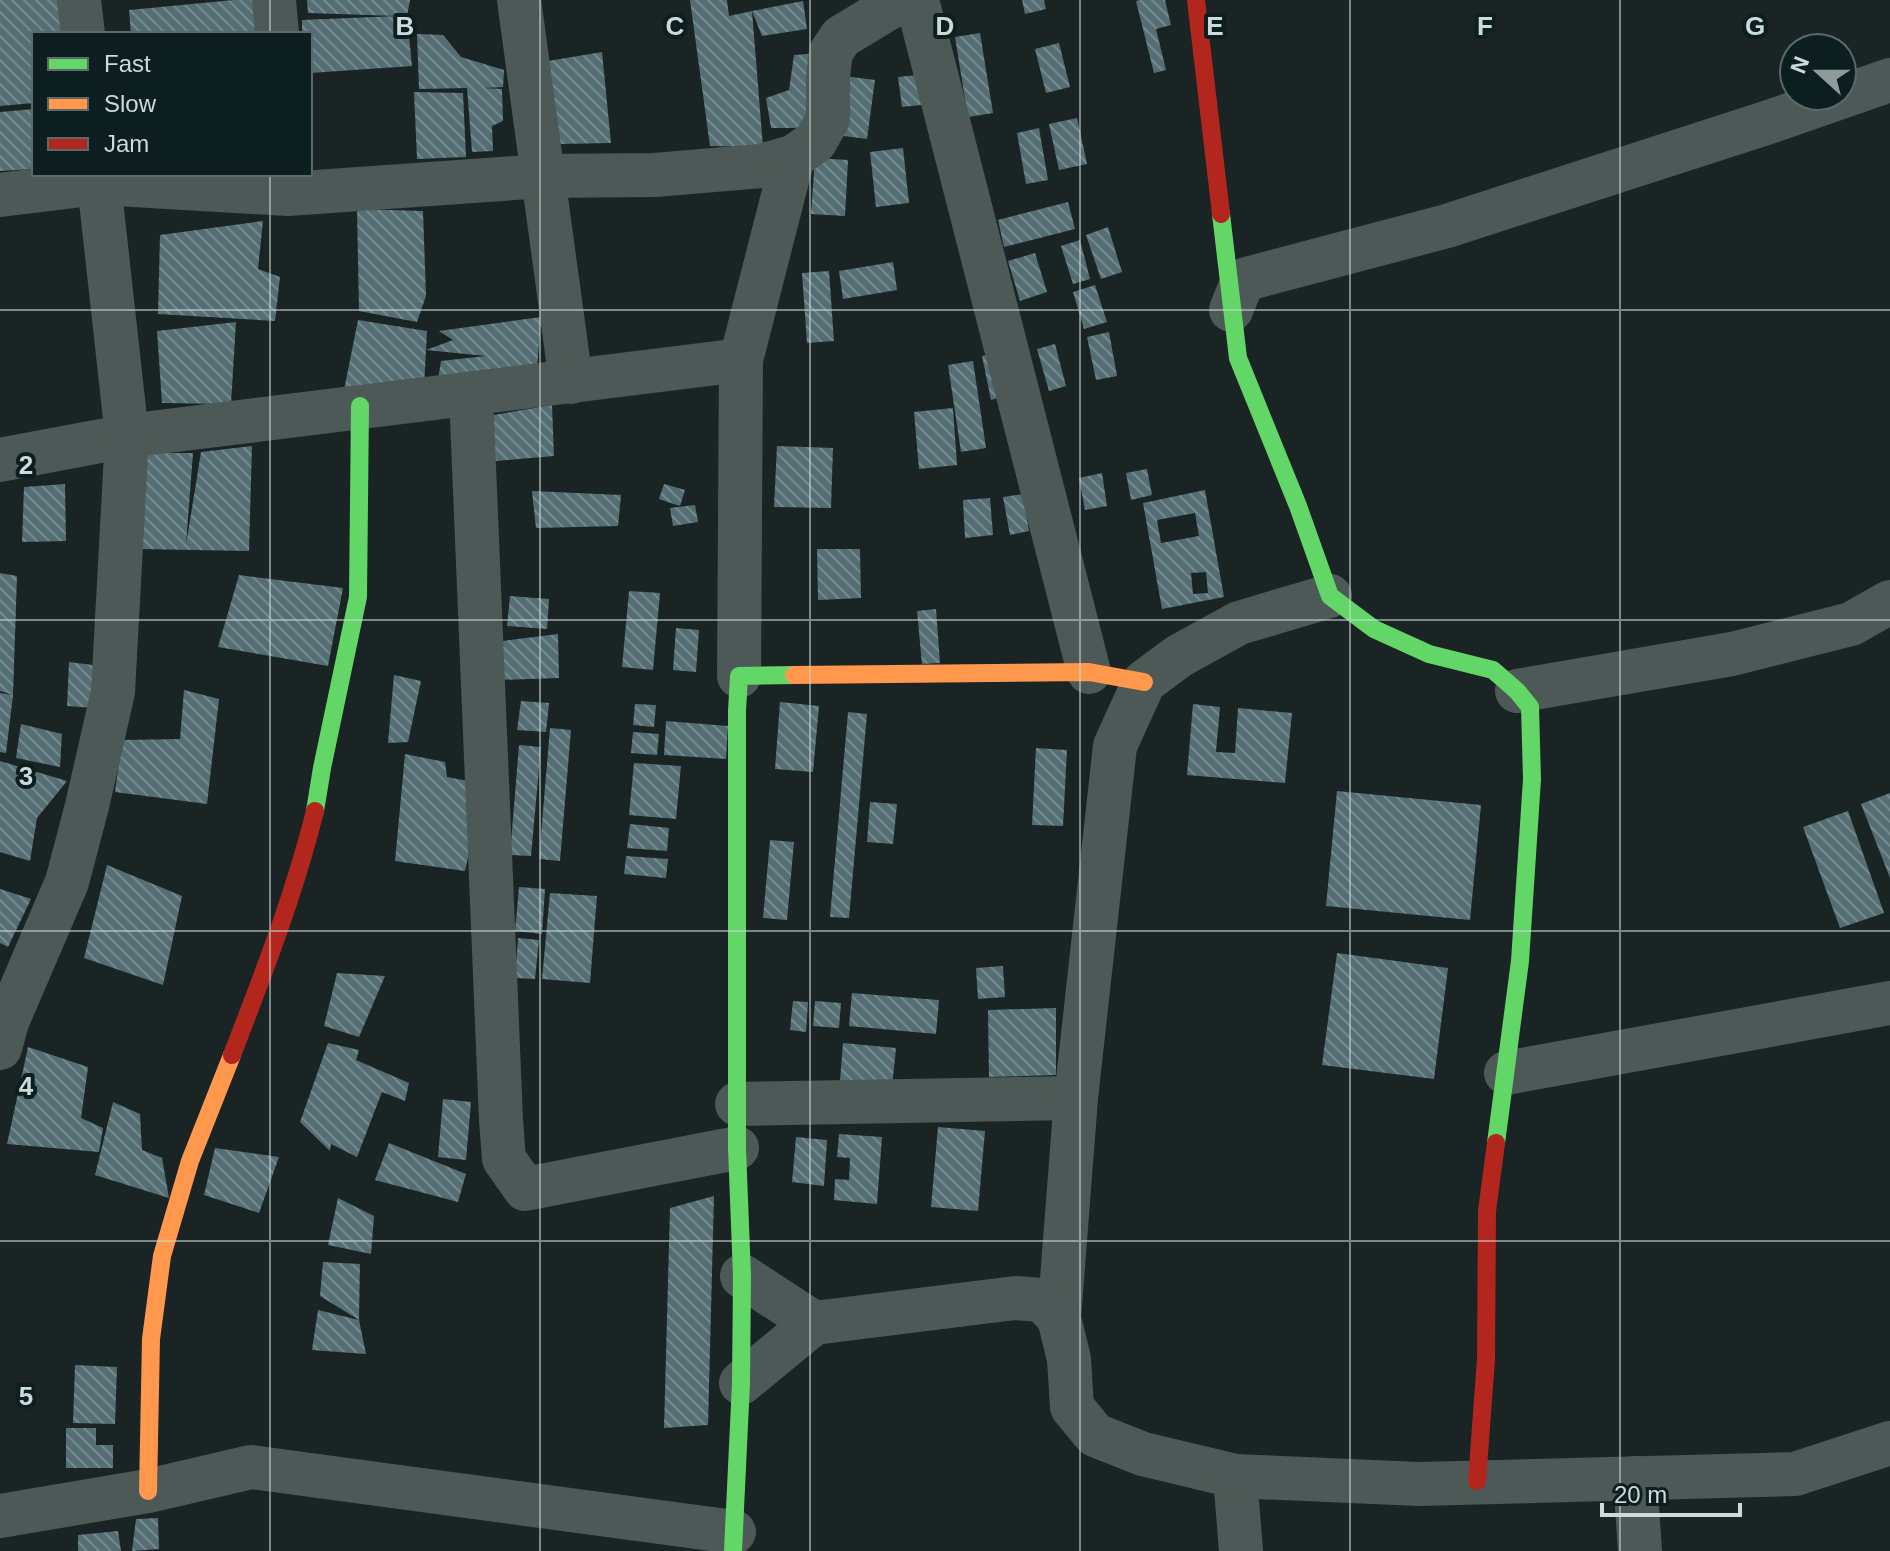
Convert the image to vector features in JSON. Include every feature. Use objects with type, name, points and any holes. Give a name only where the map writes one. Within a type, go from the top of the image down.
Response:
[{"type":"street","points":[[79,0],[83,32]]},
{"type":"street","points":[[274,0],[277,32]]},
{"type":"street","points":[[519,0],[571,382]]},
{"type":"street","points":[[0,195],[98,179],[287,184],[655,175],[761,166],[793,157],[815,142],[828,119],[831,52],[841,37],[902,0]]},
{"type":"street","points":[[917,0],[1089,672]]},
{"type":"street","points":[[1196,0],[1238,358],[1298,506],[1330,596],[1374,629],[1429,654],[1493,670],[1530,707],[1532,779],[1520,961],[1487,1211],[1486,1359],[1477,1481]]},
{"type":"street","points":[[1231,310],[1243,280],[1447,226],[1890,80]]},
{"type":"street","points":[[0,1516],[148,1491],[251,1467],[734,1541],[742,1276],[737,1148],[741,360],[793,157]]},
{"type":"street","points":[[0,1048],[7,1022],[67,882],[113,692],[127,436],[98,179]]},
{"type":"street","points":[[0,460],[127,436],[741,360]]},
{"type":"street","points":[[471,394],[504,1159],[525,1189],[737,1148]]},
{"type":"street","points":[[148,1491],[151,1339],[162,1256],[190,1161],[266,968],[300,867],[315,812],[358,597],[360,406]]},
{"type":"street","points":[[1330,596],[1239,623],[1179,656],[1144,682],[1115,746],[1076,1098],[1059,1318],[1069,1359],[1072,1407],[1095,1435],[1143,1454],[1235,1476],[1419,1484],[1795,1474],[1890,1443]]},
{"type":"street","points":[[1517,691],[1732,654],[1851,624],[1890,602]]},
{"type":"street","points":[[739,676],[1089,672],[1144,682]]},
{"type":"street","points":[[1506,1073],[1890,1003]]},
{"type":"street","points":[[737,1104],[1076,1098]]},
{"type":"street","points":[[742,1276],[814,1323]]},
{"type":"street","points":[[741,1383],[814,1323],[1015,1298],[1042,1300],[1059,1318]]},
{"type":"street","points":[[1235,1476],[1241,1551]]},
{"type":"street","points":[[1635,1478],[1640,1551]]},
{"type":"building","points":[[0,0],[62,0],[66,32],[32,32],[32,103],[0,106]]},
{"type":"building","points":[[253,0],[259,32],[131,32],[129,10]]},
{"type":"building","points":[[307,0],[410,0],[407,16],[412,66],[312,73],[312,32],[302,32],[302,20],[398,16],[308,13]]},
{"type":"building","points":[[690,0],[727,0],[729,16],[752,11],[763,147],[710,146]]},
{"type":"building","points":[[1022,0],[1044,0],[1046,9],[1025,14]]},
{"type":"building","points":[[1165,0],[1171,25],[1156,29],[1166,70],[1154,73],[1136,1]]},
{"type":"building","points":[[803,1],[807,29],[762,36],[752,11]]},
{"type":"building","points":[[980,33],[993,113],[968,117],[955,37]]},
{"type":"building","points":[[417,34],[443,35],[461,57],[504,70],[503,87],[483,88],[502,89],[503,121],[492,126],[493,151],[472,152],[467,88],[419,89]]},
{"type":"building","points":[[1059,43],[1070,87],[1046,93],[1035,49]]},
{"type":"building","points":[[602,52],[611,143],[560,144],[548,61]]},
{"type":"building","points":[[821,53],[813,128],[771,128],[766,98],[789,90],[794,55]]},
{"type":"building","points":[[927,74],[931,104],[902,107],[898,77]]},
{"type":"building","points":[[844,76],[875,80],[867,139],[836,135]]},
{"type":"building","points":[[414,92],[463,93],[466,157],[417,159]]},
{"type":"building","points":[[32,109],[32,169],[0,171],[0,112]]},
{"type":"building","points":[[1077,118],[1087,164],[1059,170],[1049,124]]},
{"type":"building","points":[[1039,128],[1048,180],[1026,184],[1017,133]]},
{"type":"building","points":[[903,148],[909,203],[876,207],[870,152]]},
{"type":"building","points":[[815,158],[848,160],[845,216],[811,214]]},
{"type":"building","points":[[1068,202],[1075,229],[1004,247],[998,220]]},
{"type":"building","points":[[357,209],[423,211],[426,296],[417,322],[359,311]]},
{"type":"building","points":[[263,221],[258,269],[280,277],[275,321],[158,314],[160,235]]},
{"type":"building","points":[[1108,227],[1122,272],[1101,279],[1086,235]]},
{"type":"building","points":[[1080,240],[1090,279],[1073,284],[1061,246]]},
{"type":"building","points":[[1035,253],[1047,292],[1020,301],[1008,261]]},
{"type":"building","points":[[893,262],[897,290],[843,299],[839,271]]},
{"type":"building","points":[[829,271],[834,341],[807,343],[802,273]]},
{"type":"building","points":[[1095,285],[1107,322],[1084,329],[1073,292]]},
{"type":"building","points":[[541,317],[536,382],[437,386],[441,361],[486,356],[426,350],[453,340],[439,331]]},
{"type":"building","points":[[358,320],[427,331],[424,388],[342,400]]},
{"type":"building","points":[[236,322],[231,404],[162,403],[157,331]]},
{"type":"building","points":[[1109,332],[1117,376],[1096,380],[1087,337]]},
{"type":"building","points":[[1055,344],[1066,386],[1049,391],[1037,349]]},
{"type":"building","points":[[1004,351],[1013,394],[991,400],[982,356]]},
{"type":"building","points":[[973,361],[986,448],[961,452],[948,365]]},
{"type":"building","points":[[552,405],[554,456],[485,462],[488,416]]},
{"type":"building","points":[[953,408],[957,465],[919,469],[914,412]]},
{"type":"building","points":[[252,446],[249,551],[139,549],[143,453],[193,453],[186,545],[201,452]]},
{"type":"building","points":[[777,446],[833,448],[831,508],[774,507]]},
{"type":"building","points":[[1147,469],[1152,495],[1131,500],[1126,473]]},
{"type":"building","points":[[1102,473],[1107,506],[1085,510],[1079,478]]},
{"type":"building","points":[[65,484],[66,541],[22,542],[24,487]]},
{"type":"building","points":[[664,484],[685,490],[680,506],[659,499]]},
{"type":"building","points":[[1205,490],[1224,597],[1162,609],[1143,503]],"holes":[[[1195,513],[1199,536],[1161,543],[1157,520]],[[1206,572],[1208,593],[1193,594],[1191,573]]]},
{"type":"building","points":[[532,491],[621,495],[618,526],[536,528]]},
{"type":"building","points":[[1023,494],[1029,531],[1010,535],[1003,497]]},
{"type":"building","points":[[990,498],[993,535],[965,538],[963,500]]},
{"type":"building","points":[[695,505],[698,522],[673,526],[670,508]]},
{"type":"building","points":[[817,549],[860,549],[861,598],[818,600]]},
{"type":"building","points":[[0,573],[17,576],[13,695],[0,691]]},
{"type":"building","points":[[239,575],[343,588],[328,666],[218,647]]},
{"type":"building","points":[[629,591],[660,593],[653,670],[622,667]]},
{"type":"building","points":[[510,596],[549,599],[547,629],[507,626]]},
{"type":"building","points":[[936,609],[940,663],[922,664],[917,611]]},
{"type":"building","points":[[676,628],[699,630],[696,672],[673,670]]},
{"type":"building","points":[[558,634],[559,678],[498,680],[503,641]]},
{"type":"building","points":[[69,662],[101,666],[95,708],[67,706]]},
{"type":"building","points":[[394,675],[421,681],[408,742],[388,743]]},
{"type":"building","points":[[184,690],[219,699],[207,804],[115,792],[122,740],[180,739]]},
{"type":"building","points":[[0,693],[13,695],[6,753],[0,752]]},
{"type":"building","points":[[521,701],[549,703],[546,732],[517,730]]},
{"type":"building","points":[[780,702],[819,706],[813,772],[775,769]]},
{"type":"building","points":[[635,704],[656,705],[654,727],[633,725]]},
{"type":"building","points":[[1193,704],[1220,707],[1216,752],[1235,753],[1238,708],[1292,713],[1285,783],[1187,775]]},
{"type":"building","points":[[848,712],[867,714],[849,918],[830,917]]},
{"type":"building","points":[[666,721],[728,726],[726,759],[664,755]]},
{"type":"building","points":[[21,724],[62,734],[60,767],[16,758]]},
{"type":"building","points":[[550,728],[571,730],[560,861],[539,859]]},
{"type":"building","points":[[633,732],[659,734],[657,755],[631,753]]},
{"type":"building","points":[[519,745],[541,747],[531,856],[510,855]]},
{"type":"building","points":[[1036,748],[1067,750],[1063,826],[1032,825]]},
{"type":"building","points":[[405,754],[445,762],[447,777],[484,784],[465,871],[395,861]]},
{"type":"building","points":[[0,761],[67,781],[37,818],[30,861],[0,852]]},
{"type":"building","points":[[634,763],[681,766],[676,819],[629,815]]},
{"type":"building","points":[[1337,791],[1481,805],[1470,920],[1326,906]]},
{"type":"building","points":[[1890,793],[1890,878],[1861,804]]},
{"type":"building","points":[[870,802],[897,804],[893,844],[867,842]]},
{"type":"building","points":[[1848,811],[1884,913],[1840,928],[1803,827]]},
{"type":"building","points":[[630,824],[669,828],[667,851],[627,848]]},
{"type":"building","points":[[770,840],[794,842],[787,920],[763,918]]},
{"type":"building","points":[[626,856],[668,859],[666,878],[624,874]]},
{"type":"building","points":[[107,865],[182,896],[163,985],[84,958]]},
{"type":"building","points":[[519,887],[545,889],[542,934],[515,931]]},
{"type":"building","points":[[0,889],[31,899],[8,947],[0,943]]},
{"type":"building","points":[[550,893],[597,896],[590,983],[542,979]]},
{"type":"building","points":[[518,938],[539,940],[535,979],[515,978]]},
{"type":"building","points":[[1337,953],[1448,968],[1434,1079],[1322,1065]]},
{"type":"building","points":[[1003,966],[1005,997],[978,999],[976,968]]},
{"type":"building","points":[[337,973],[385,976],[359,1037],[324,1026]]},
{"type":"building","points":[[852,993],[939,1000],[936,1034],[849,1026]]},
{"type":"building","points":[[793,1001],[808,1002],[806,1032],[790,1030]]},
{"type":"building","points":[[815,1001],[841,1003],[839,1028],[813,1026]]},
{"type":"building","points":[[1056,1008],[1056,1075],[989,1077],[988,1010]]},
{"type":"building","points":[[328,1043],[359,1050],[356,1060],[409,1083],[405,1101],[382,1092],[357,1157],[331,1144],[330,1151],[300,1122]]},
{"type":"building","points":[[843,1043],[896,1048],[892,1086],[840,1081]]},
{"type":"building","points":[[28,1047],[88,1067],[81,1118],[103,1128],[99,1152],[7,1144]]},
{"type":"building","points":[[443,1099],[471,1102],[466,1160],[438,1157]]},
{"type":"building","points":[[113,1102],[140,1114],[142,1150],[162,1158],[169,1198],[95,1175]]},
{"type":"building","points":[[938,1127],[985,1131],[978,1211],[931,1207]]},
{"type":"building","points":[[839,1134],[882,1137],[877,1204],[834,1200],[835,1179],[849,1180],[850,1158],[837,1157]]},
{"type":"building","points":[[796,1137],[827,1140],[824,1186],[792,1182]]},
{"type":"building","points":[[389,1143],[466,1174],[458,1202],[375,1180]]},
{"type":"building","points":[[215,1148],[279,1157],[259,1213],[204,1195]]},
{"type":"building","points":[[714,1196],[708,1425],[664,1428],[670,1208]]},
{"type":"building","points":[[338,1198],[374,1216],[371,1254],[328,1245]]},
{"type":"building","points":[[323,1262],[360,1264],[359,1320],[320,1296]]},
{"type":"building","points":[[318,1310],[359,1320],[366,1354],[312,1350]]},
{"type":"building","points":[[75,1365],[117,1367],[115,1424],[73,1423]]},
{"type":"building","points":[[66,1428],[96,1428],[96,1445],[113,1445],[113,1468],[66,1468]]},
{"type":"building","points":[[158,1518],[159,1549],[132,1551],[136,1519]]},
{"type":"building","points":[[118,1531],[121,1551],[78,1551],[78,1535]]},
{"type":"traffic: fast","points":[[1221,214],[1238,358],[1298,506],[1330,596],[1374,629],[1429,654],[1493,670],[1530,707],[1532,779],[1520,961],[1496,1143]]},
{"type":"traffic: fast","points":[[315,811],[358,597],[360,406]]},
{"type":"traffic: fast","points":[[733,1551],[741,1383],[742,1276],[737,1148],[739,676],[794,675]]},
{"type":"traffic: slow","points":[[794,675],[1089,672],[1144,682]]},
{"type":"traffic: slow","points":[[148,1491],[151,1339],[162,1256],[190,1161],[232,1055]]},
{"type":"traffic: jam","points":[[1196,0],[1221,214]]},
{"type":"traffic: jam","points":[[232,1055],[288,904],[315,811]]},
{"type":"traffic: jam","points":[[1477,1481],[1486,1359],[1487,1211],[1496,1143]]}]
